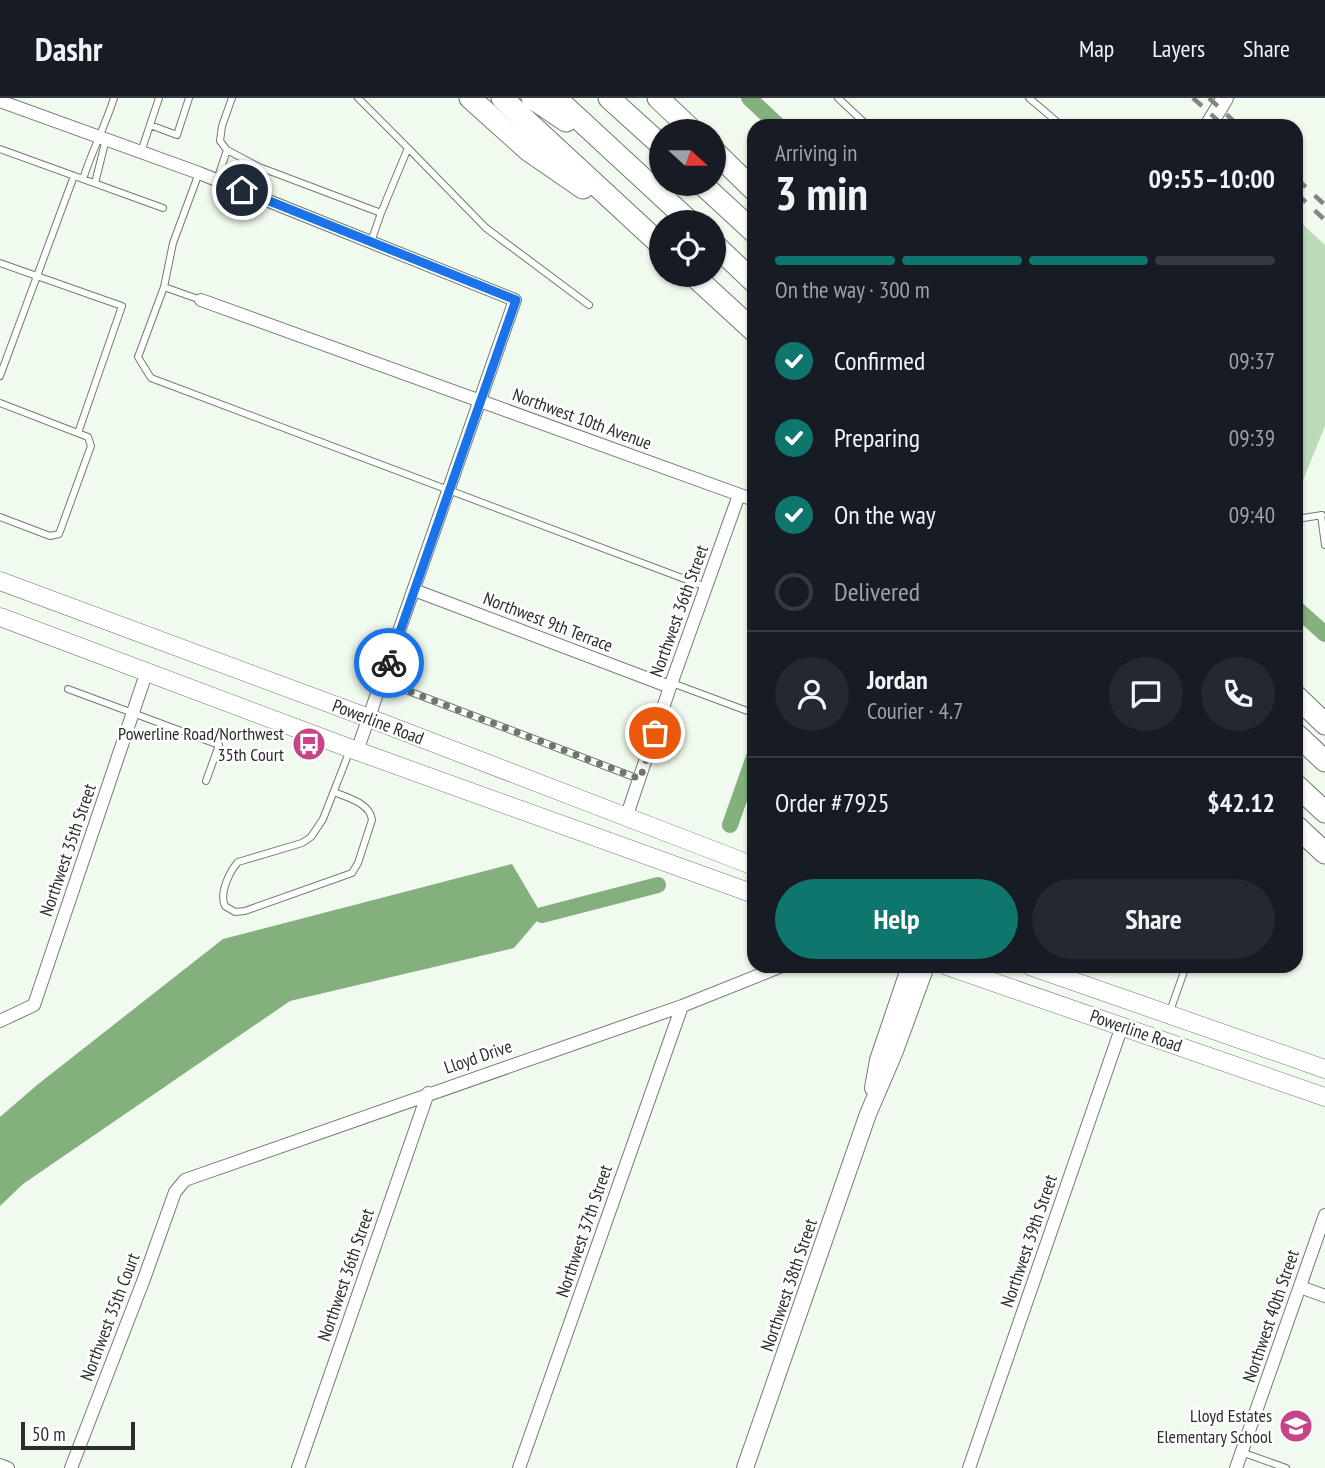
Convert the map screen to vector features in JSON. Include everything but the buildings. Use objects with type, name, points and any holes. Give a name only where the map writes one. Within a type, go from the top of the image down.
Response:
[{"type":"highway","points":[[470,98],[528,150],[641,227]]},
{"type":"highway","points":[[502,98],[649,234]]},
{"type":"highway","points":[[532,98],[625,162]]},
{"type":"highway","points":[[556,98],[677,210]]},
{"type":"highway","points":[[609,98],[649,134]]},
{"type":"highway","points":[[657,98],[680,119]]},
{"type":"highway","points":[[726,163],[747,183]]},
{"type":"highway","points":[[715,196],[747,226]]},
{"type":"highway","points":[[726,255],[747,275]]},
{"type":"highway","points":[[706,287],[747,325]]},
{"type":"highway","points":[[1303,703],[1325,724]]},
{"type":"highway","points":[[1303,741],[1325,761]]},
{"type":"highway","points":[[1303,792],[1325,812]]},
{"type":"highway","points":[[1303,833],[1325,853]]},
{"type":"main road","name":"Powerline Road","points":[[0,581],[747,863]]},
{"type":"main road","name":"Powerline Road","points":[[0,617],[747,891]]},
{"type":"main road","name":"Powerline Road","points":[[967,973],[1325,1097]]},
{"type":"main road","name":"Powerline Road","points":[[1050,973],[1325,1069]]},
{"type":"main road","points":[[1281,1081],[1325,1083]]},
{"type":"street","points":[[1212,119],[1225,98]]},
{"type":"street","points":[[0,101],[199,173],[516,300],[369,719],[354,749]]},
{"type":"street","name":"Northwest 10th Avenue","points":[[201,300],[747,498]]},
{"type":"street","name":"Northwest 36th Street","points":[[626,818],[739,495]]},
{"type":"street","name":"Northwest 9th Terrace","points":[[414,590],[671,685]]},
{"type":"street","name":"Northwest 35th Street","points":[[0,1021],[34,1005],[147,671]]},
{"type":"street","name":"Lloyd Drive","points":[[185,1180],[682,1006],[764,973]]},
{"type":"street","name":"Northwest 38th Street","points":[[868,1114],[878,1060],[908,973]]},
{"type":"street","name":"Northwest 38th Street","points":[[745,1468],[868,1114],[923,973]]},
{"type":"street","name":"Northwest 37th Street","points":[[519,1468],[682,1006]]},
{"type":"street","name":"Northwest 39th Street","points":[[970,1468],[1122,1026]]},
{"type":"street","name":"Northwest 36th Street","points":[[298,1468],[428,1093]]},
{"type":"street","name":"Northwest 35th Court","points":[[71,1468],[175,1192],[185,1180]]},
{"type":"street","name":"Northwest 40th Street","points":[[1236,1468],[1325,1215]]},
{"type":"street","points":[[1300,1287],[1325,1296]]},
{"type":"street","points":[[0,1465],[8,1468]]},
{"type":"lane","points":[[95,183],[104,127],[113,98]]},
{"type":"lane","points":[[141,152],[159,98]]},
{"type":"lane","points":[[150,125],[177,135],[189,98]]},
{"type":"lane","points":[[232,98],[220,134],[220,141],[227,150],[259,167],[381,213]]},
{"type":"lane","points":[[358,98],[486,228],[589,306]]},
{"type":"lane","points":[[838,98],[860,119]]},
{"type":"lane","points":[[1029,98],[1054,119]]},
{"type":"lane","points":[[83,179],[102,138]]},
{"type":"lane","points":[[371,242],[408,148]]},
{"type":"lane","points":[[0,149],[163,208]]},
{"type":"lane","points":[[217,180],[227,150]]},
{"type":"lane","points":[[199,173],[173,243],[164,287],[138,358],[151,378],[706,587]]},
{"type":"lane","points":[[0,376],[74,176]]},
{"type":"lane","points":[[0,263],[122,306],[78,433]]},
{"type":"lane","points":[[164,287],[201,300]]},
{"type":"lane","points":[[0,403],[89,437],[91,446],[59,534],[50,536],[0,517]]},
{"type":"lane","points":[[1303,518],[1323,514],[1325,545]]},
{"type":"lane","points":[[382,681],[640,779]]},
{"type":"lane","points":[[671,685],[747,711]]},
{"type":"lane","points":[[68,689],[219,746],[206,781]]},
{"type":"lane","points":[[334,792],[365,806],[372,815],[358,863],[352,873],[245,911],[235,912],[225,906],[222,898],[234,866],[241,861],[302,843],[311,837],[323,819],[334,792],[354,749]]},
{"type":"lane","points":[[1169,1014],[1183,973]]},
{"type":"lane","points":[[1241,1452],[1286,1468]]},
{"type":"shaded area","points":[[1303,225],[1325,245],[1325,426],[1303,480]]},
{"type":"shaded area","points":[[512,864],[542,915],[514,948],[290,1001],[23,1184],[0,1206],[0,1117],[223,939]]},
{"type":"waterway","points":[[749,98],[772,119]]},
{"type":"waterway","points":[[1303,614],[1325,634]]},
{"type":"waterway","points":[[730,825],[747,777]]},
{"type":"waterway","points":[[542,915],[658,885]]},
{"type":"railway","points":[[1193,98],[1216,119]]},
{"type":"railway","points":[[1209,98],[1232,119]]},
{"type":"railway","points":[[1303,185],[1325,205]]},
{"type":"railway","points":[[1303,200],[1325,220]]},
{"type":"way so far","points":[[389,663],[382,681],[640,779],[655,733]]},
{"type":"place","name":"Powerline Road/Northwest 35th Court","points":[[309,744]]},
{"type":"place","name":"Lloyd Estates Elementary School","points":[[1296,1426]]},
{"type":"route","points":[[242,190],[516,300],[389,663]]}]
